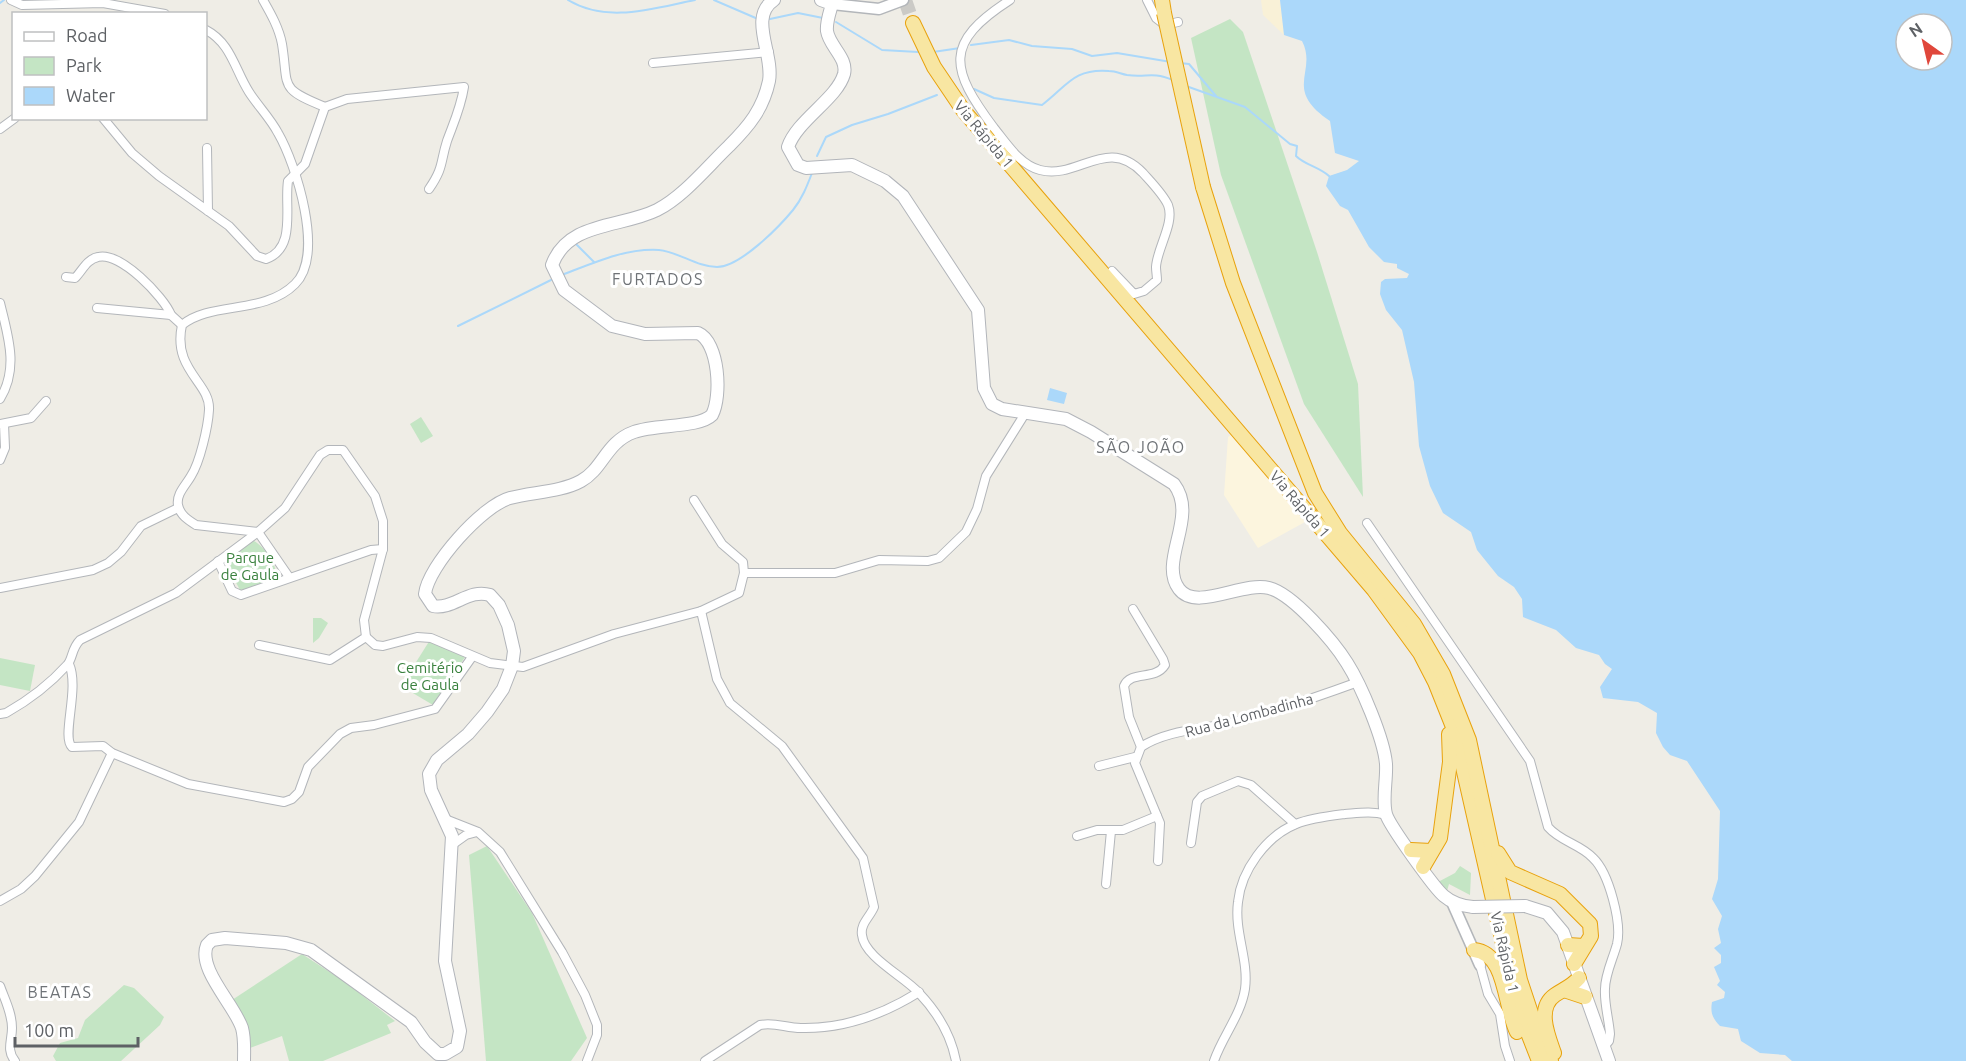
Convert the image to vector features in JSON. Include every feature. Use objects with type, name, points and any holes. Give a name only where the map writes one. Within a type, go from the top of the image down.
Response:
[{"type":"highway","name":"Via Rápida 1","points":[[1163,7],[1203,187],[1233,284],[1308,478],[1323,507],[1414,624],[1443,674],[1469,740],[1520,980],[1537,1031],[1551,1061]]},
{"type":"highway","name":"Via Rápida 1","points":[[914,23],[934,67],[957,103],[1374,590],[1420,653],[1448,714],[1465,773],[1517,1005],[1537,1061]]},
{"type":"highway","points":[[1423,867],[1440,838],[1450,762],[1448,714]]},
{"type":"highway","points":[[1489,835],[1510,872],[1560,894],[1585,918],[1592,932],[1574,964]]},
{"type":"highway","points":[[1411,850],[1431,851]]},
{"type":"highway","points":[[1568,945],[1584,946]]},
{"type":"highway","points":[[1474,950],[1485,952],[1493,958],[1515,1029],[1537,1061]]},
{"type":"highway","points":[[1480,965],[1493,958]]},
{"type":"highway","points":[[1557,1061],[1545,1018],[1545,1008],[1549,999],[1579,978]]},
{"type":"highway","points":[[1564,990],[1585,997]]},
{"type":"main road","points":[[244,1061],[243,1030],[205,958],[207,945],[218,938],[259,940],[311,950],[411,1022],[425,1042],[438,1054],[444,1054],[457,1047],[460,1031],[445,961],[452,836],[431,789],[429,774],[437,760],[468,734],[488,712],[512,666],[514,651],[508,625],[499,605],[490,595],[477,593],[440,608],[427,602],[425,594],[433,570],[445,553],[503,501],[580,482],[622,437],[651,426],[703,422],[714,410],[717,379],[715,362],[711,344],[705,336],[698,333],[645,334],[612,326],[574,299],[558,281],[552,269],[555,257],[578,233],[658,210],[683,190],[754,119],[763,101],[771,65],[763,34],[762,15],[765,8],[774,0]]},
{"type":"main road","points":[[827,2],[827,31],[844,64],[844,72],[839,83],[793,135],[788,147],[789,154],[798,165],[806,168],[852,165],[899,191],[978,310],[986,396],[992,404],[1002,409],[1066,419],[1174,484],[1182,497],[1184,508],[1173,570],[1174,581],[1181,592],[1197,599],[1250,586],[1272,588],[1297,607],[1326,635],[1347,661],[1358,682],[1385,758],[1386,815],[1440,892],[1452,902],[1473,907],[1525,906],[1543,910],[1551,916],[1563,932],[1602,1048],[1609,1061]]},
{"type":"street","points":[[11,0],[22,5],[103,3],[154,12]]},
{"type":"street","points":[[263,0],[277,26],[287,83],[305,99],[325,107],[346,99],[464,87],[460,111],[445,150],[444,163],[429,189]]},
{"type":"street","points":[[827,2],[879,9],[903,0]]},
{"type":"street","points":[[1010,0],[981,20],[967,36],[960,63],[961,74],[971,97],[1025,163],[1042,171],[1059,171],[1112,157],[1124,159],[1142,172],[1168,206],[1169,216],[1156,268],[1157,280],[1153,285],[1134,294],[1112,271]]},
{"type":"street","points":[[1147,0],[1160,22],[1165,25],[1178,22]]},
{"type":"street","points":[[182,325],[199,315],[248,307],[289,290],[298,282],[308,256],[303,198],[296,172],[278,133],[248,90],[229,51],[222,41],[207,31]]},
{"type":"street","points":[[653,63],[769,52]]},
{"type":"street","points":[[105,120],[132,153],[159,176],[229,226],[257,256],[266,259],[283,244],[288,223],[288,181],[308,157],[325,107]]},
{"type":"street","points":[[0,129],[12,120]]},
{"type":"street","points":[[207,148],[208,211]]},
{"type":"street","points":[[66,277],[75,278],[92,259],[100,256],[111,257],[120,261],[153,289],[171,315],[182,325]]},
{"type":"street","points":[[0,303],[11,349],[11,363],[10,376],[0,399]]},
{"type":"street","points":[[97,308],[171,315]]},
{"type":"street","points":[[182,325],[180,343],[184,362],[206,396],[209,410],[196,465],[178,496],[178,508],[187,520],[196,525],[258,532],[289,577]]},
{"type":"street","points":[[0,460],[5,448],[2,424],[31,418],[46,401]]},
{"type":"street","points":[[744,573],[835,573],[879,560],[928,561],[939,558],[966,532],[977,509],[986,476],[1026,412]]},
{"type":"street","points":[[472,657],[435,710],[351,728],[340,734],[308,767],[299,792],[292,799],[284,802],[188,784],[112,753],[103,746],[77,748],[67,741],[75,689],[69,664],[71,651],[80,640],[176,593],[258,532],[285,508],[314,461],[328,450],[336,448],[348,454],[375,496],[383,521],[383,549],[364,620],[366,637],[375,645],[383,646],[424,637],[472,657],[512,666],[537,664],[614,634],[701,611],[739,593],[743,586],[743,562],[722,544],[694,500]]},
{"type":"street","points":[[0,588],[93,570],[108,563],[121,552],[141,526],[178,508]]},
{"type":"street","points":[[1367,523],[1530,761],[1548,827],[1555,835],[1585,851],[1602,868],[1618,928],[1618,942],[1605,988],[1610,1034],[1609,1041],[1602,1048]]},
{"type":"street","points":[[218,561],[232,591],[236,594],[248,594],[289,577],[371,550],[383,549]]},
{"type":"street","points":[[1132,609],[1165,665],[1156,675],[1131,679],[1124,686],[1129,717],[1141,747],[1135,757],[1137,769],[1160,827],[1158,861]]},
{"type":"street","points":[[701,611],[717,679],[730,703],[782,746],[863,858],[874,907],[863,924],[863,942],[870,951],[919,992],[944,1027],[956,1061]]},
{"type":"street","points":[[259,645],[330,660],[366,637]]},
{"type":"street","points":[[0,714],[6,713],[39,692],[69,664]]},
{"type":"street","name":"Rua da Lombadinha","points":[[1141,747],[1155,740],[1296,704],[1358,682]]},
{"type":"street","points":[[0,901],[21,889],[35,876],[80,822],[112,753]]},
{"type":"street","points":[[1099,766],[1135,757]]},
{"type":"street","points":[[1191,843],[1197,802],[1202,796],[1238,781],[1251,785],[1295,824]]},
{"type":"street","points":[[1214,1061],[1240,1007],[1245,989],[1246,968],[1239,929],[1238,903],[1242,883],[1262,850],[1295,824],[1348,814],[1370,812],[1386,815]]},
{"type":"street","points":[[1077,836],[1097,830],[1123,830],[1157,816]]},
{"type":"street","points":[[445,819],[478,832],[500,852],[562,952],[597,1025],[597,1035],[587,1061]]},
{"type":"street","points":[[1106,884],[1111,831]]},
{"type":"street","points":[[452,845],[466,835],[478,832]]},
{"type":"street","points":[[1452,902],[1480,965],[1488,994],[1500,1014],[1504,1046],[1510,1061]]},
{"type":"street","points":[[0,986],[11,1015],[12,1030],[9,1048],[15,1061]]},
{"type":"street","points":[[705,1061],[760,1025],[770,1023],[798,1029],[816,1028],[870,1017],[886,1012],[919,992]]},
{"type":"shaded area","points":[[1231,435],[1305,522],[1258,548],[1224,495],[1228,437]]},
{"type":"green space","points":[[1230,19],[1243,32],[1317,252],[1358,384],[1363,497],[1304,404],[1221,175],[1191,38]]},
{"type":"green space","points":[[421,417],[433,436],[421,443],[410,424]]},
{"type":"green space","name":"Parque de Gaula","points":[[252,540],[260,545],[267,554],[276,573],[260,585],[240,590],[225,562]]},
{"type":"green space","points":[[313,618],[321,618],[328,623],[313,643]]},
{"type":"green space","name":"Cemitério de Gaula","points":[[430,640],[465,657],[433,705],[401,686]]},
{"type":"green space","points":[[0,658],[35,665],[30,691],[0,685]]},
{"type":"green space","points":[[487,846],[532,913],[587,1038],[571,1061],[486,1061],[469,855]]},
{"type":"green space","points":[[1460,866],[1471,873],[1470,895],[1449,884],[1447,891],[1438,882],[1455,873]]},
{"type":"green space","points":[[302,954],[345,982],[395,1021],[387,1025],[391,1033],[323,1061],[289,1061],[282,1036],[250,1048],[232,1000]]},
{"type":"green space","points":[[124,985],[134,988],[164,1017],[160,1025],[121,1061],[56,1061],[53,1056],[60,1043],[78,1038],[85,1020]]},
{"type":"sand","points":[[1261,0],[1280,0],[1284,35],[1263,15]]},
{"type":"water","points":[[1280,0],[1966,0],[1966,1061],[1792,1061],[1785,1055],[1760,1053],[1741,1041],[1738,1029],[1720,1026],[1716,1021],[1712,1013],[1712,1002],[1724,998],[1725,992],[1717,985],[1720,981],[1714,967],[1721,963],[1721,955],[1714,948],[1721,943],[1718,929],[1722,916],[1712,899],[1718,879],[1720,811],[1687,761],[1670,755],[1663,747],[1656,733],[1657,713],[1638,702],[1603,698],[1600,687],[1612,669],[1599,655],[1576,648],[1556,630],[1523,617],[1522,599],[1514,587],[1498,576],[1477,550],[1471,532],[1443,513],[1430,486],[1419,446],[1414,382],[1402,330],[1386,310],[1380,294],[1381,282],[1385,279],[1407,278],[1409,274],[1397,268],[1397,264],[1384,262],[1369,247],[1348,210],[1340,206],[1326,186],[1329,176],[1347,170],[1359,161],[1335,153],[1330,121],[1316,110],[1308,99],[1304,90],[1306,52],[1302,41],[1284,35]]},
{"type":"water","points":[[1050,388],[1067,393],[1064,404],[1047,400]]},
{"type":"waterway","points":[[0,3],[4,0]]},
{"type":"waterway","points":[[568,0],[583,7],[615,13],[647,10],[695,0]]},
{"type":"waterway","points":[[714,0],[758,19]]},
{"type":"waterway","points":[[770,19],[798,13],[823,18]]},
{"type":"waterway","points":[[836,22],[882,50],[918,52]]},
{"type":"waterway","points":[[971,45],[1009,40],[1032,46],[1072,49],[1092,56],[1117,53],[1171,62]]},
{"type":"waterway","points":[[933,52],[960,48]]},
{"type":"waterway","points":[[1180,63],[1189,64],[1216,96]]},
{"type":"waterway","points":[[974,89],[994,98],[1042,105],[1072,80],[1087,72],[1112,71],[1134,76],[1154,75],[1173,80]]},
{"type":"waterway","points":[[1186,86],[1245,107],[1290,144],[1297,146],[1296,156],[1329,176]]},
{"type":"waterway","points":[[817,156],[826,137],[852,125],[937,95]]},
{"type":"waterway","points":[[562,275],[609,257],[646,250],[666,251],[710,266],[726,265],[758,245],[787,217],[802,197],[812,173]]},
{"type":"waterway","points":[[575,243],[594,262]]},
{"type":"waterway","points":[[458,326],[551,280]]},
{"type":"tunnel","points":[[905,0],[913,23]]},
{"type":"district","name":"FURTADOS","points":[[658,279]]},
{"type":"district","name":"SÃO JOÃO","points":[[1141,447]]},
{"type":"district","name":"BEATAS","points":[[60,992]]}]
